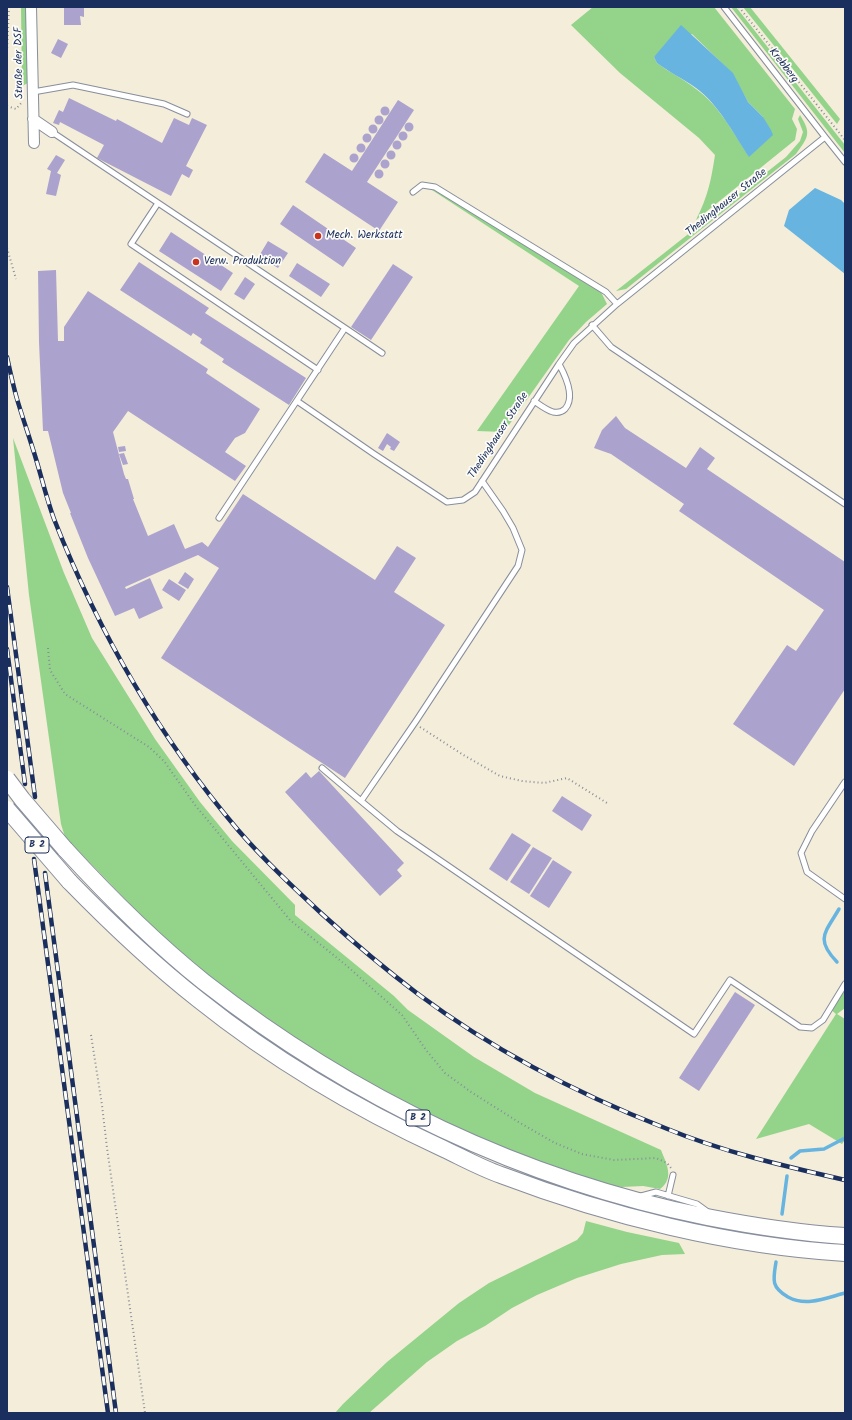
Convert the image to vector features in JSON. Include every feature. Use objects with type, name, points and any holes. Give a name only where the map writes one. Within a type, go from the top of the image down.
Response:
[{"type":"main road","name":"B 2","points":[[7,779],[22,799],[65,849],[119,906],[202,981],[320,1064],[396,1107],[448,1133],[544,1172],[629,1199],[763,1227],[845,1236]]},
{"type":"main road","name":"B 2","points":[[7,809],[69,880],[106,918],[162,970],[198,1000],[249,1038],[353,1103],[423,1140],[499,1175],[574,1200],[669,1226],[722,1237],[774,1246],[845,1253]]},
{"type":"street","name":"Straße der DSF","points":[[32,7],[32,92],[34,143]]},
{"type":"street","points":[[33,119],[52,132]]},
{"type":"lane","name":"Krebberg","points":[[724,7],[826,137]]},
{"type":"lane","points":[[32,92],[73,85],[164,104],[187,114]]},
{"type":"lane","points":[[52,132],[382,353]]},
{"type":"lane","points":[[826,137],[845,162]]},
{"type":"lane","name":"Thedinghauser Straße","points":[[297,401],[447,502],[463,500],[475,492],[559,364],[574,343],[592,325],[826,137]]},
{"type":"lane","points":[[413,192],[422,185],[435,187],[606,292],[617,304]]},
{"type":"lane","points":[[158,202],[131,244],[318,370]]},
{"type":"lane","points":[[592,325],[611,347],[845,504]]},
{"type":"lane","points":[[219,518],[345,328]]},
{"type":"lane","points":[[534,401],[555,413],[564,410],[567,406],[569,401],[569,386],[559,364]]},
{"type":"lane","points":[[361,801],[518,566],[522,550],[513,528],[504,512],[482,481]]},
{"type":"lane","points":[[322,768],[397,831],[694,1034],[730,980],[800,1027],[812,1028],[823,1020],[845,984]]},
{"type":"lane","points":[[845,782],[812,831],[801,853],[807,872],[845,899]]},
{"type":"lane","points":[[668,1196],[673,1175]]},
{"type":"lane","points":[[629,1199],[656,1192],[697,1204],[719,1219]]},
{"type":"path","points":[[7,52],[10,7]]},
{"type":"path","points":[[740,7],[845,140]]},
{"type":"path","points":[[7,106],[16,109],[32,92]]},
{"type":"path","points":[[7,248],[16,279]]},
{"type":"path","points":[[48,648],[50,670],[65,694],[149,747],[164,760],[194,805],[290,920],[347,966],[397,1010],[445,1073],[471,1092],[555,1143],[582,1154],[614,1160],[656,1158],[667,1163],[671,1168],[673,1175]]},
{"type":"path","points":[[414,723],[465,756],[500,776],[522,781],[544,783],[567,778],[607,803]]},
{"type":"path","points":[[91,1035],[145,1413]]},
{"type":"green space","points":[[21,7],[27,7],[28,83],[22,86]]},
{"type":"green space","points":[[593,7],[714,7],[795,109],[792,119],[797,129],[795,140],[696,220],[708,188],[715,155],[699,138],[620,73],[571,25]],"holes":[[[692,34],[732,73],[748,102],[763,117],[749,156],[712,103],[691,85],[657,63],[654,57]]]},
{"type":"green space","points":[[731,7],[736,7],[845,145],[845,153]]},
{"type":"green space","points":[[743,7],[750,7],[840,119],[837,124]]},
{"type":"green space","points":[[800,115],[804,121],[807,135],[796,154],[626,289],[616,291],[786,157],[800,141],[803,132],[798,119]]},
{"type":"green space","points":[[435,187],[601,292],[607,304],[586,322],[569,340],[504,432],[477,431],[579,286],[432,190]]},
{"type":"green space","points":[[13,438],[64,573],[92,638],[155,739],[200,802],[232,841],[295,905],[295,915],[394,996],[408,1010],[474,1057],[535,1093],[661,1150],[668,1170],[665,1185],[660,1189],[643,1186],[622,1187],[581,1181],[507,1153],[364,1083],[265,1019],[215,981],[156,931],[65,837],[61,824],[29,595]]},
{"type":"green space","points":[[845,990],[845,1008],[837,1014],[845,1019],[845,1140],[842,1144],[809,1124],[756,1139],[836,1014],[830,1009]]},
{"type":"green space","points":[[586,1221],[627,1232],[679,1243],[685,1254],[662,1255],[621,1264],[577,1278],[537,1295],[457,1341],[427,1362],[369,1413],[335,1413],[387,1362],[459,1303],[489,1283],[577,1240],[583,1233]]},
{"type":"water","points":[[681,25],[733,73],[748,102],[763,117],[771,130],[773,135],[749,157],[719,111],[712,103],[691,85],[657,63],[654,57]]},
{"type":"water","points":[[815,188],[841,200],[845,204],[845,274],[784,226],[789,210]]},
{"type":"building","points":[[64,7],[84,7],[84,17],[80,16],[81,25],[64,25]]},
{"type":"building","points":[[58,39],[68,44],[61,58],[51,53]]},
{"type":"building","points":[[69,98],[116,121],[117,119],[162,143],[174,118],[189,125],[192,118],[207,125],[186,166],[193,170],[189,178],[182,174],[171,196],[97,158],[104,145],[60,122],[59,125],[53,123],[59,110],[63,112]]},
{"type":"building","points":[[398,100],[414,110],[367,182],[398,202],[379,231],[305,182],[324,153],[352,171]]},
{"type":"building","points":[[385,106],[390,111],[385,116],[380,111]]},
{"type":"building","points":[[379,115],[384,120],[379,125],[374,120]]},
{"type":"building","points":[[409,122],[414,127],[409,132],[404,127]]},
{"type":"building","points":[[373,124],[378,129],[373,134],[368,129]]},
{"type":"building","points":[[403,131],[408,136],[403,141],[398,136]]},
{"type":"building","points":[[367,133],[372,138],[367,143],[362,138]]},
{"type":"building","points":[[397,140],[402,145],[397,150],[392,145]]},
{"type":"building","points":[[361,143],[366,148],[361,153],[356,148]]},
{"type":"building","points":[[391,150],[396,155],[391,160],[386,155]]},
{"type":"building","points":[[354,153],[359,158],[354,163],[349,158]]},
{"type":"building","points":[[56,155],[65,160],[57,173],[61,175],[56,196],[46,194],[51,171],[47,169]]},
{"type":"building","points":[[385,159],[390,164],[385,169],[380,164]]},
{"type":"building","points":[[379,169],[384,174],[379,179],[374,174]]},
{"type":"building","name":"Mech. Werkstatt","points":[[293,205],[356,248],[343,267],[280,224]]},
{"type":"building","name":"Verw. Produktion","points":[[171,232],[233,273],[221,291],[159,251]]},
{"type":"building","points":[[268,241],[288,253],[278,268],[259,256]]},
{"type":"building","points":[[139,262],[209,308],[205,313],[306,378],[289,405],[222,362],[224,359],[200,343],[202,339],[193,333],[191,336],[120,290]]},
{"type":"building","points":[[297,263],[330,284],[321,297],[289,276]]},
{"type":"building","points":[[393,264],[413,277],[371,340],[351,327]]},
{"type":"building","points":[[56,270],[58,341],[64,341],[64,327],[88,291],[208,369],[206,373],[260,409],[245,433],[235,438],[225,452],[246,466],[235,481],[128,411],[113,432],[124,474],[126,479],[128,479],[133,499],[148,536],[174,524],[185,549],[202,542],[208,547],[243,494],[375,580],[397,546],[416,558],[394,592],[445,625],[345,778],[161,658],[219,568],[198,555],[125,587],[126,589],[150,578],[163,608],[139,619],[134,608],[115,616],[88,558],[70,513],[63,493],[48,431],[43,431],[39,342],[38,271]]},
{"type":"building","points":[[245,277],[255,284],[244,300],[234,294]]},
{"type":"building","points":[[616,416],[625,428],[686,468],[700,447],[715,458],[707,469],[845,562],[845,689],[794,766],[733,724],[787,645],[796,651],[824,610],[679,511],[684,504],[611,454],[594,448],[602,430]]},
{"type":"building","points":[[387,433],[400,442],[394,451],[390,449],[391,447],[387,444],[383,451],[378,448]]},
{"type":"building","points":[[125,446],[126,451],[119,452],[118,447]]},
{"type":"building","points":[[124,453],[128,464],[123,465],[119,454]]},
{"type":"building","points":[[185,572],[194,579],[188,589],[178,583]]},
{"type":"building","points":[[169,579],[186,590],[179,601],[162,590]]},
{"type":"building","points":[[319,771],[404,863],[397,870],[402,876],[380,896],[285,792],[306,772],[311,778]]},
{"type":"building","points":[[562,796],[592,815],[582,831],[552,811]]},
{"type":"building","points":[[512,833],[531,845],[507,881],[489,869]]},
{"type":"building","points":[[533,847],[552,858],[529,894],[510,882]]},
{"type":"building","points":[[553,860],[572,872],[549,908],[530,896]]},
{"type":"building","points":[[735,992],[755,1005],[699,1091],[679,1078]]},
{"type":"waterway","points":[[837,962],[826,947],[824,936],[839,909]]},
{"type":"waterway","points":[[791,1158],[800,1151],[824,1149],[845,1138]]},
{"type":"waterway","points":[[782,1214],[787,1176]]},
{"type":"waterway","points":[[776,1262],[774,1282],[779,1290],[788,1297],[795,1300],[816,1301],[845,1293]]},
{"type":"railway","points":[[7,357],[17,399],[54,519],[71,561],[111,642],[157,721],[183,758],[238,830],[279,873],[345,935],[418,994],[476,1034],[537,1069],[600,1101],[687,1137],[754,1158],[845,1180]]},
{"type":"railway","points":[[7,587],[35,797]]},
{"type":"railway","points":[[7,649],[25,784]]},
{"type":"railway","points":[[34,859],[108,1413]]},
{"type":"railway","points":[[45,873],[116,1413]]},
{"type":"place","name":"Mech. Werkstatt","points":[[318,236]]},
{"type":"place","name":"Verw. Produktion","points":[[196,262]]}]
